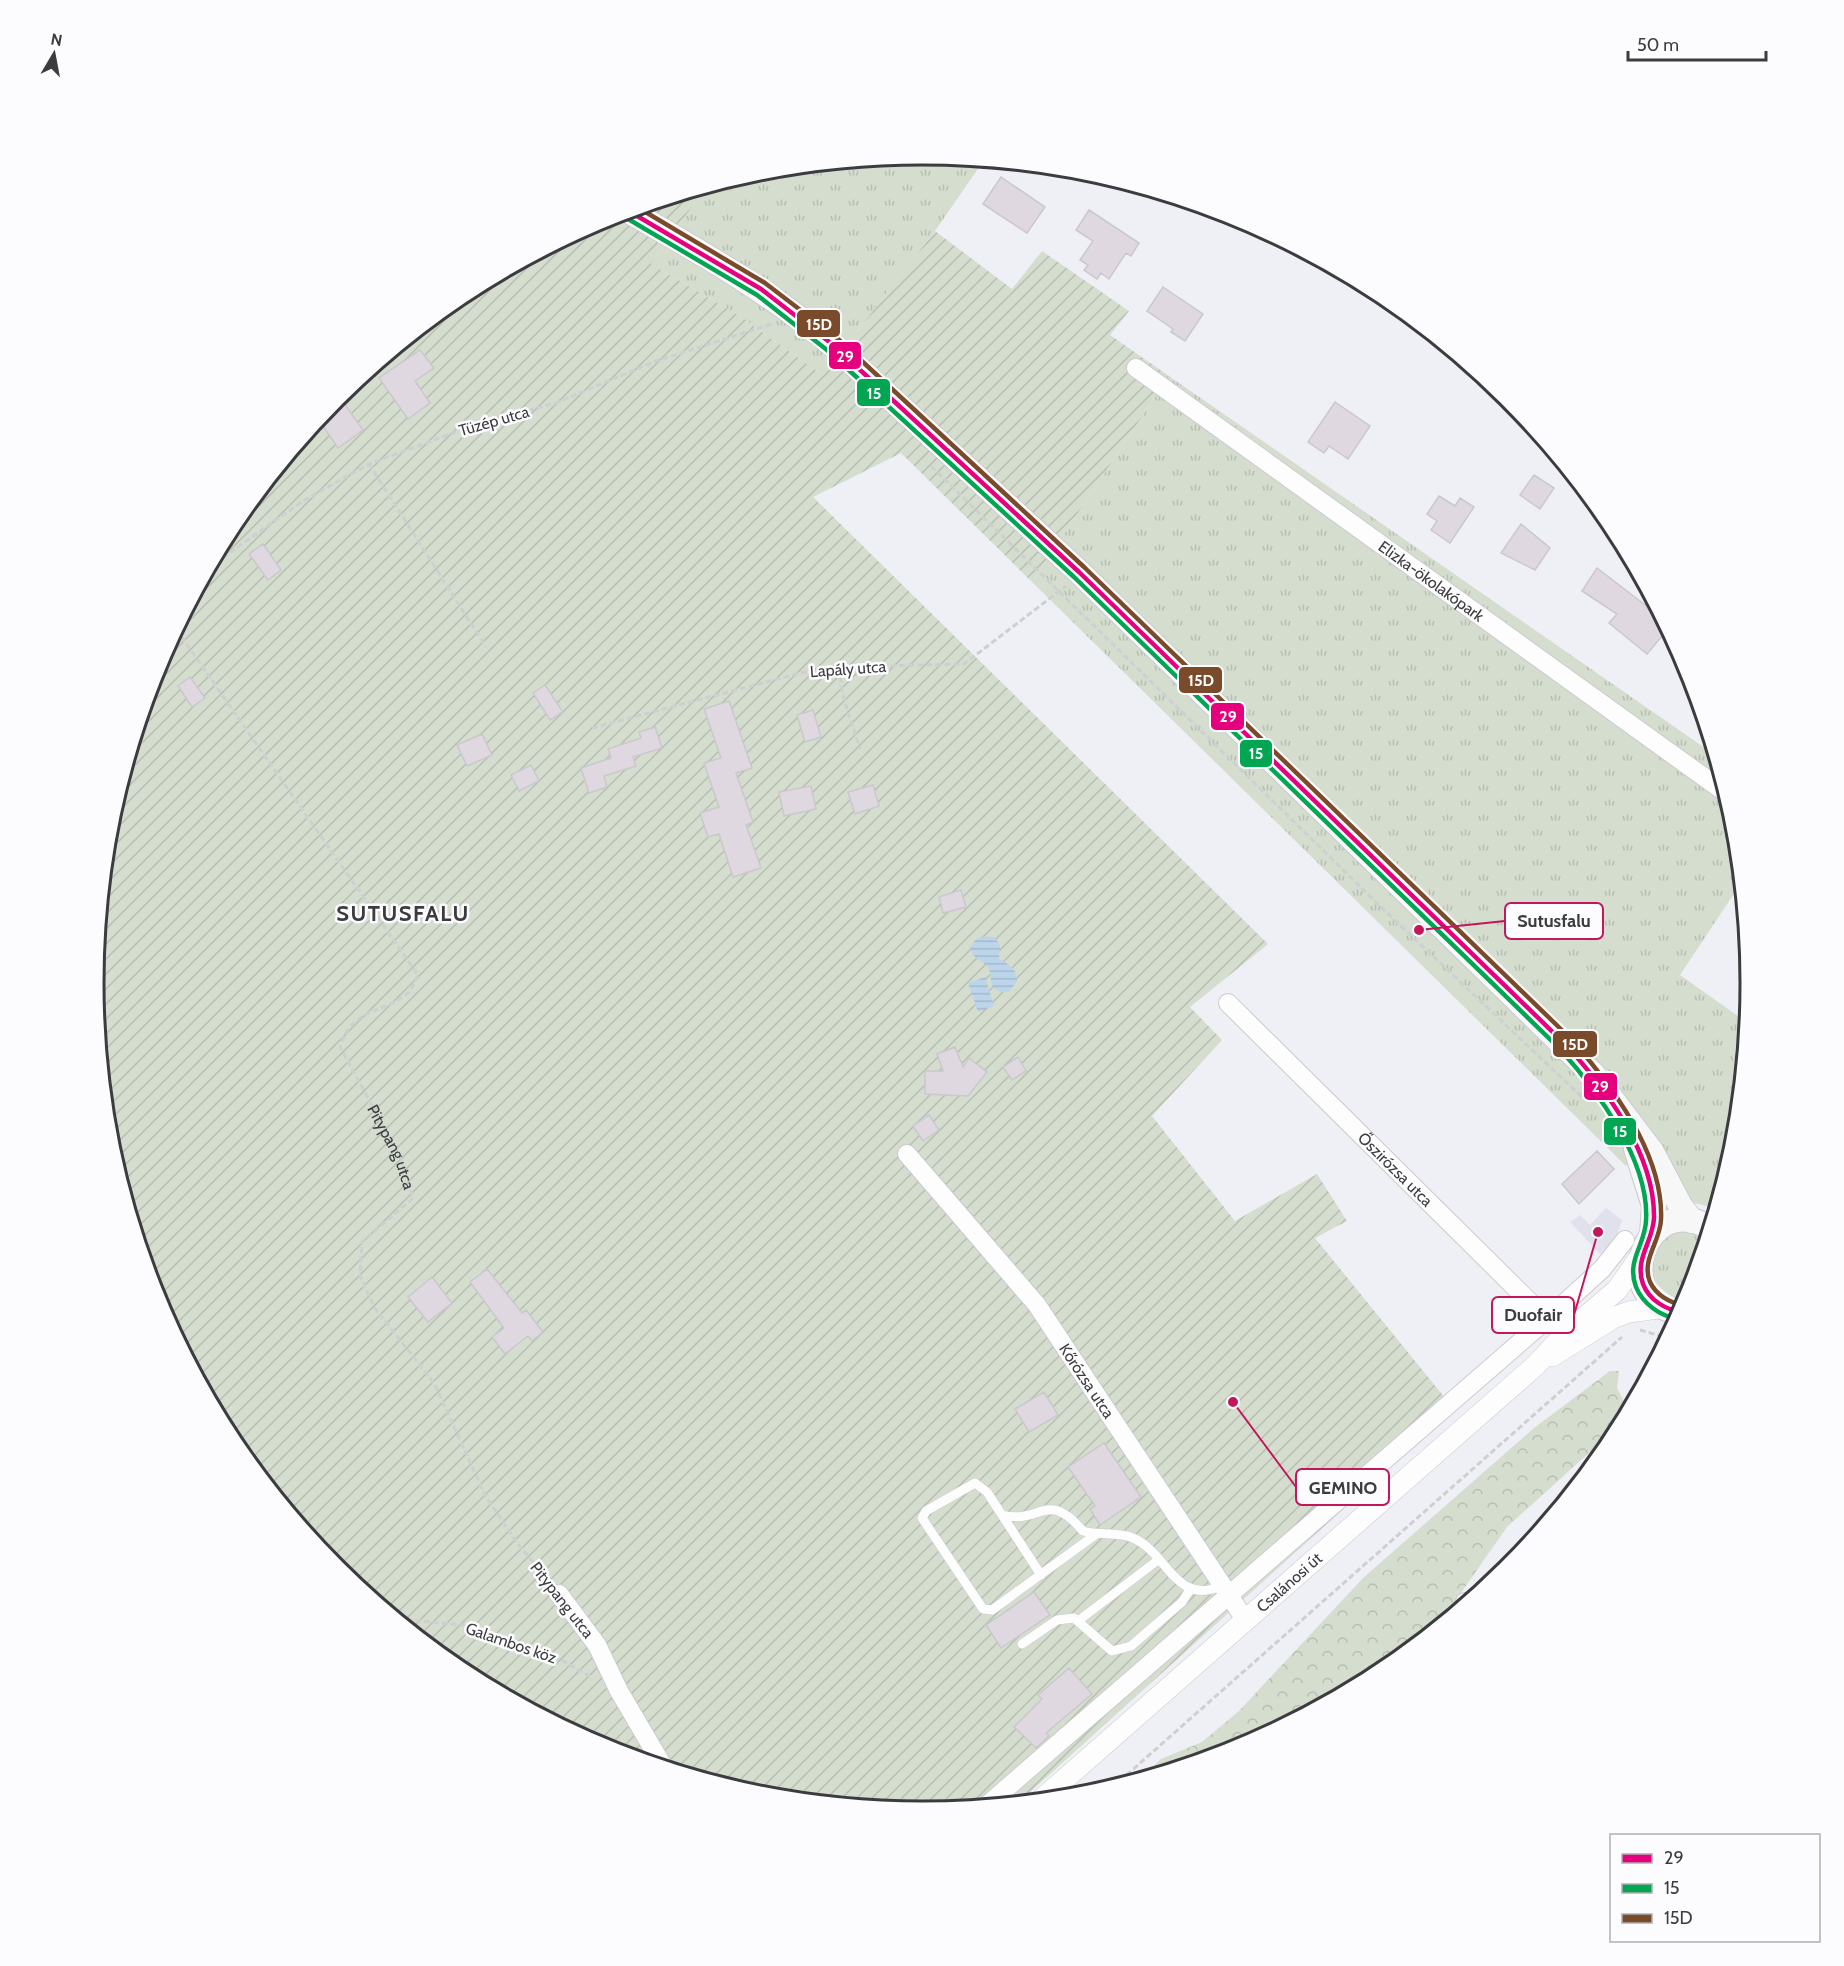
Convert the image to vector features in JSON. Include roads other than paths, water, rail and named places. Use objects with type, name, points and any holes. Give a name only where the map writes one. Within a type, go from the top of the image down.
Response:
[{"type":"main road","points":[[626,221],[730,269],[799,317],[841,351],[1079,572],[1593,1074],[1624,1119],[1652,1152],[1681,1207],[1704,1224]]},
{"type":"main road","points":[[1624,1119],[1646,1175],[1654,1206],[1652,1234]]},
{"type":"main road","points":[[1672,1309],[1653,1299],[1644,1286],[1633,1248],[1670,1223],[1704,1225]]},
{"type":"street","name":"Elizka-ökolakópark","points":[[1136,368],[1716,786]]},
{"type":"street","name":"Őszirózsa utca","points":[[1228,1003],[1564,1335]]},
{"type":"street","name":"Kőrózsa utca","points":[[907,1154],[1037,1305],[1246,1621]]},
{"type":"street","points":[[995,1798],[1226,1590],[1547,1319],[1602,1269],[1633,1248]]},
{"type":"street","name":"Csalánosi út","points":[[1052,1791],[1536,1365],[1564,1335],[1617,1290],[1633,1248]]},
{"type":"street","name":"Csalánosi út","points":[[1536,1365],[1578,1342],[1613,1318],[1629,1312],[1672,1310]]},
{"type":"street","name":"Pitypang utca","points":[[559,1594],[597,1645],[619,1690],[658,1758]]},
{"type":"lane","points":[[1041,1575],[987,1492],[975,1483],[926,1511],[922,1518],[983,1609],[992,1610],[1041,1575],[1095,1535]]},
{"type":"lane","points":[[1002,1515],[1015,1518],[1049,1508],[1070,1516],[1083,1532],[1095,1535],[1123,1535],[1136,1539],[1177,1580],[1191,1588],[1208,1593],[1226,1590]]},
{"type":"lane","points":[[1078,1621],[1158,1560]]},
{"type":"lane","points":[[1022,1644],[1057,1620],[1074,1618],[1112,1651],[1131,1646],[1182,1602],[1191,1588]]},
{"type":"water","points":[[994,937],[1000,945],[999,959],[1012,967],[1015,972],[1017,981],[1009,992],[1001,992],[993,987],[989,969],[971,951],[970,947],[977,939]]},
{"type":"water","points":[[985,977],[994,1006],[978,1012],[968,983]]},
{"type":"place","name":"Sutusfalu","points":[[1419,930]]},
{"type":"place","name":"Duofair","points":[[1598,1232]]},
{"type":"place","name":"GEMINO","points":[[1233,1402]]},
{"type":"district","name":"SUTUSFALU","points":[[403,913]]}]
